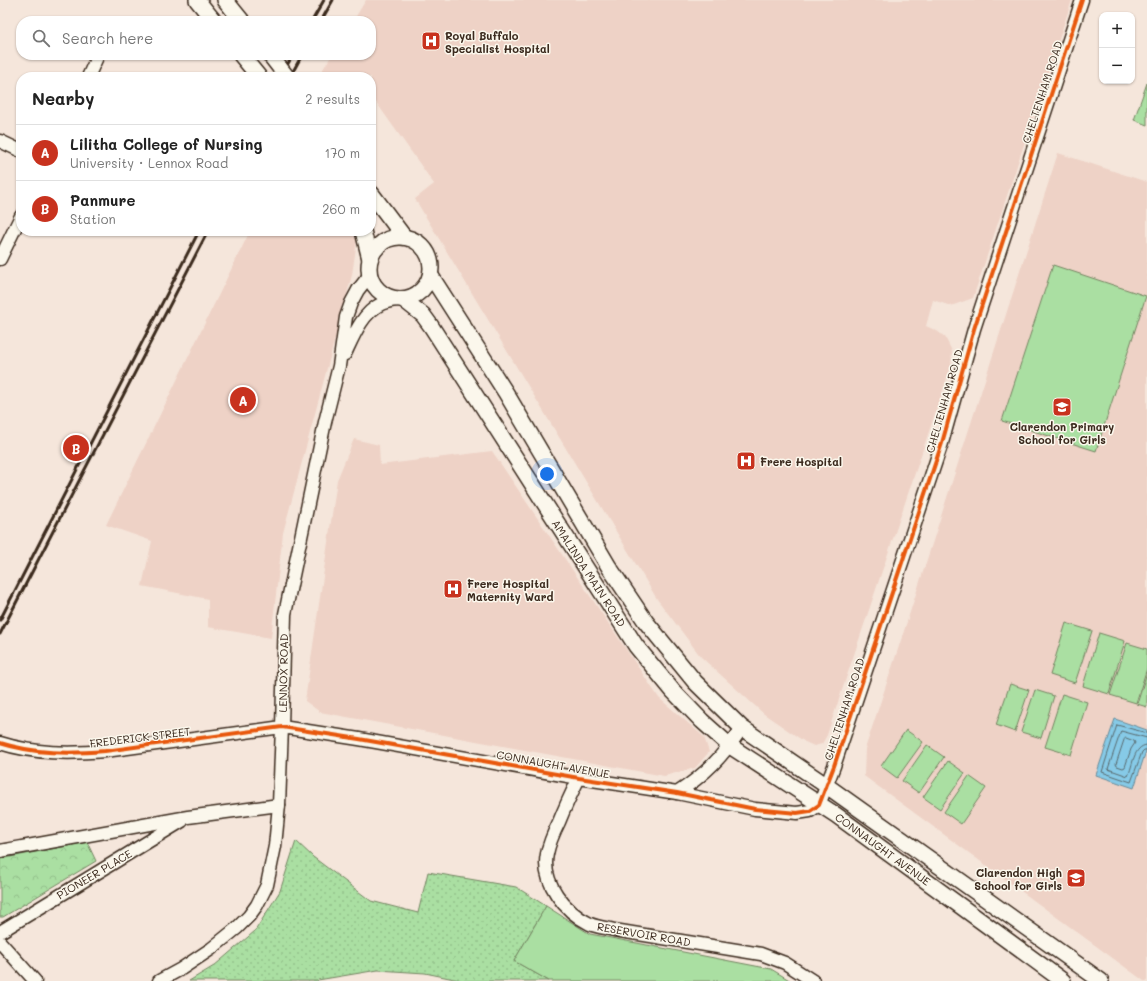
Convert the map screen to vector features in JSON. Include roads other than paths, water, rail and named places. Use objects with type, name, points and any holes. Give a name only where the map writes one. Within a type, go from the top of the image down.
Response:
[{"type":"main road","points":[[197,0],[210,16]]},
{"type":"main road","points":[[225,0],[238,16]]},
{"type":"main road","points":[[246,60],[255,72]]},
{"type":"main road","points":[[274,60],[283,72]]},
{"type":"main road","name":"AMALINDA MAIN ROAD","points":[[376,200],[404,237],[414,240],[423,246],[429,255],[432,265],[431,276],[506,393],[609,567],[642,616],[695,682],[742,728],[827,786]]},
{"type":"main road","points":[[364,236],[370,259]]},
{"type":"main road","points":[[370,276],[368,268],[370,259],[379,244],[391,238],[404,237]]},
{"type":"main road","name":"AMALINDA MAIN ROAD","points":[[370,276],[373,285],[379,292],[387,297],[400,300],[423,315],[636,646],[673,691],[702,721],[730,746],[819,805]]},
{"type":"main road","points":[[400,300],[413,297],[421,292],[427,285],[431,276]]},
{"type":"main road","name":"CONNAUGHT AVENUE","points":[[827,786],[1101,981]]},
{"type":"main road","name":"CONNAUGHT AVENUE","points":[[819,805],[871,840],[1063,981]]},
{"type":"street","name":"CHELTENHAM ROAD","points":[[819,805],[827,786],[942,443],[974,330],[1082,0]]},
{"type":"street","points":[[90,72],[96,60]]},
{"type":"street","points":[[0,140],[16,148]]},
{"type":"street","points":[[0,259],[16,226]]},
{"type":"street","name":"LENNOX ROAD","points":[[159,981],[181,969],[229,935],[249,916],[257,905],[267,885],[275,846],[279,805],[285,614],[325,422],[339,366],[345,324],[349,310],[358,290],[370,276]]},
{"type":"street","name":"LENNOX ROAD","points":[[339,366],[353,336],[370,311],[381,304],[400,300]]},
{"type":"street","name":"FREDERICK STREET","points":[[0,743],[17,748],[53,753],[77,754],[282,727]]},
{"type":"street","name":"CONNAUGHT AVENUE","points":[[282,727],[359,739],[579,778],[677,793],[755,809],[797,813],[810,811],[819,805]]},
{"type":"street","points":[[677,793],[704,773],[721,757],[742,728]]},
{"type":"street","name":"RESERVOIR ROAD","points":[[579,778],[551,839],[547,854],[546,867],[550,882],[562,903],[575,915],[591,924],[614,930],[761,954],[785,963],[813,981]]},
{"type":"street","name":"PIONEER PLACE","points":[[0,851],[188,817],[279,805]]},
{"type":"street","name":"PIONEER PLACE","points":[[0,932],[188,817]]},
{"type":"street","points":[[0,942],[35,981]]},
{"type":"water","points":[[1115,719],[1147,730],[1147,748],[1134,788],[1096,775]]},
{"type":"railway","points":[[315,16],[324,0]]},
{"type":"railway","points":[[324,16],[333,0]]},
{"type":"railway","points":[[283,72],[290,60]]},
{"type":"railway","points":[[293,72],[299,60]]},
{"type":"railway","points":[[0,620],[196,236]]},
{"type":"railway","points":[[0,634],[205,236]]},
{"type":"place","name":"Royal Buffalo Specialist Hospital","points":[[431,41]]},
{"type":"place","name":"Lilitha College of Nursing","points":[[243,400]]},
{"type":"place","name":"Clarendon Primary School for Girls","points":[[1062,407]]},
{"type":"place","name":"Panmure","points":[[76,448]]},
{"type":"place","name":"Frere Hospital","points":[[746,461]]},
{"type":"place","name":"Frere Hospital Maternity Ward","points":[[453,589]]},
{"type":"place","name":"Clarendon High School for Girls","points":[[1076,878]]}]
